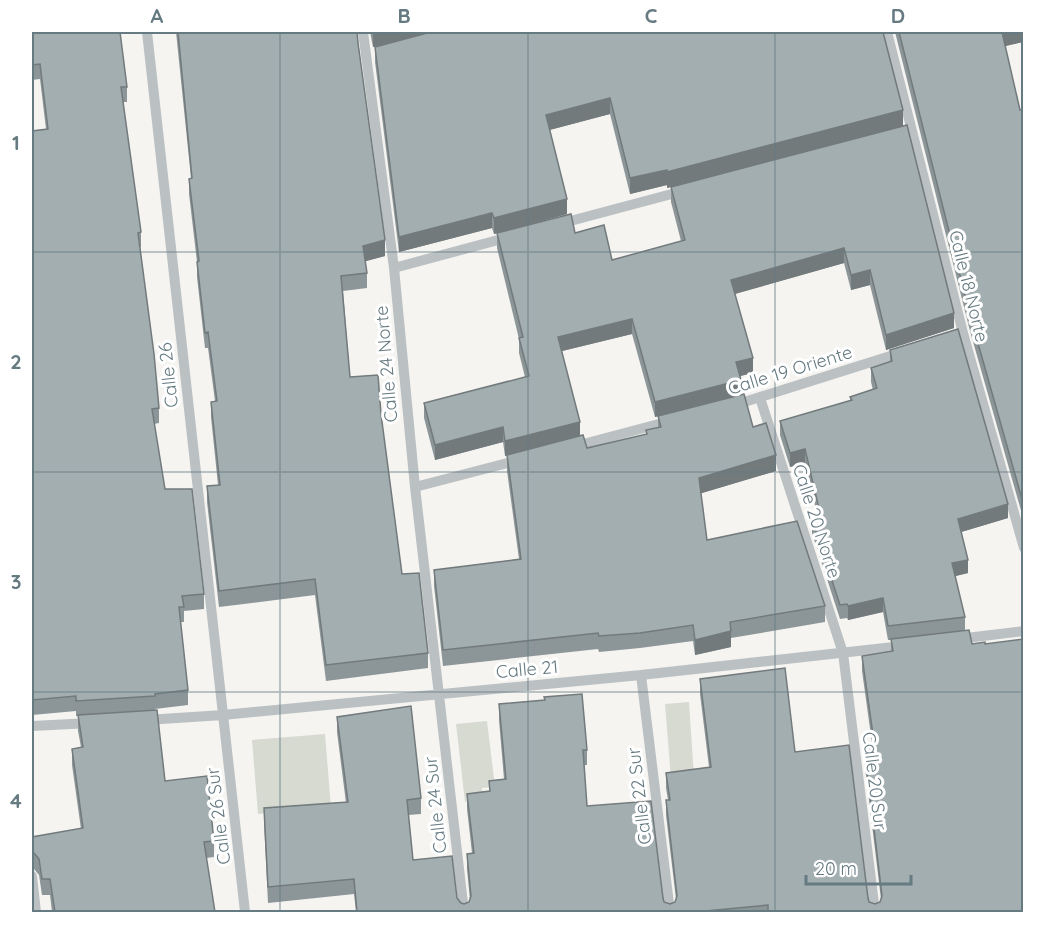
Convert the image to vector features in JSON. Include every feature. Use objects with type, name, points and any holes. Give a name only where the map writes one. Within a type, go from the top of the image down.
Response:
[{"type":"street","name":"Calle 26","points":[[147,32],[223,715]]},
{"type":"street","name":"Calle 24 Norte","points":[[363,32],[371,56],[415,487],[440,693]]},
{"type":"street","name":"Calle 18 Norte","points":[[887,32],[963,333],[1023,548]]},
{"type":"street","points":[[900,134],[912,131]]},
{"type":"street","points":[[543,228],[693,189]]},
{"type":"street","points":[[394,268],[520,235]]},
{"type":"street","points":[[952,337],[963,333]]},
{"type":"street","name":"Calle 19 Oriente","points":[[726,407],[918,348]]},
{"type":"street","name":"Calle 20 Norte","points":[[760,398],[843,654]]},
{"type":"street","points":[[564,448],[680,419]]},
{"type":"street","points":[[415,487],[530,458]]},
{"type":"street","points":[[945,641],[1023,631]]},
{"type":"street","name":"Calle 21","points":[[139,720],[223,715],[641,675],[911,645]]},
{"type":"street","name":"Calle 20 Sur","points":[[843,654],[875,912]]},
{"type":"street","name":"Calle 22 Sur","points":[[641,675],[670,912]]},
{"type":"street","name":"Calle 24 Sur","points":[[440,693],[464,912]]},
{"type":"street","name":"Calle 26 Sur","points":[[223,715],[245,912]]},
{"type":"street","points":[[32,726],[103,722]]},
{"type":"street","points":[[32,876],[36,912]]},
{"type":"shaded area","points":[[689,702],[694,777],[671,779],[665,704]]},
{"type":"shaded area","points":[[487,721],[495,787],[482,788],[483,799],[465,802],[456,724]]},
{"type":"shaded area","points":[[325,734],[331,808],[258,814],[252,740]]},
{"type":"building","points":[[32,32],[120,32],[127,87],[121,87],[141,232],[138,233],[159,408],[152,409],[165,489],[192,489],[204,594],[182,596],[184,607],[179,607],[188,690],[155,694],[155,696],[76,701],[76,696],[32,700],[32,131],[48,129],[40,64],[32,65]]},
{"type":"building","points":[[178,32],[357,32],[385,240],[363,246],[367,273],[341,276],[350,377],[378,375],[402,574],[419,573],[428,653],[326,665],[315,579],[219,591],[207,486],[220,485],[211,402],[217,401],[208,332],[205,333],[197,262],[199,261],[189,179],[192,178]]},
{"type":"building","points":[[431,32],[883,32],[903,110],[667,172],[667,170],[630,178],[610,98],[546,115],[567,199],[494,218],[492,213],[399,237],[375,47]]},
{"type":"building","points":[[899,32],[1002,32],[1020,110],[1023,110],[1022,499],[970,315]]},
{"type":"building","points":[[907,125],[954,313],[886,335],[870,270],[851,275],[844,248],[731,280],[753,358],[736,362],[741,380],[655,402],[632,319],[558,337],[580,422],[505,441],[503,427],[435,445],[424,403],[529,376],[519,338],[523,337],[497,233],[571,214],[575,233],[604,225],[612,260],[685,240],[671,187]]},
{"type":"building","points":[[958,329],[1008,504],[958,519],[968,560],[952,563],[965,617],[888,626],[883,598],[848,606],[847,604],[840,605],[812,519],[821,517],[805,449],[790,453],[780,421],[852,400],[850,397],[877,388],[871,368],[892,361],[890,350]]},
{"type":"building","points":[[744,394],[753,427],[766,423],[776,455],[699,478],[707,540],[797,521],[825,606],[730,622],[731,631],[695,640],[693,625],[640,633],[599,636],[598,633],[443,650],[434,570],[521,559],[507,455],[583,435],[587,448],[647,434],[646,430],[661,427],[658,416]]},
{"type":"building","points":[[969,630],[972,644],[1023,639],[1023,912],[768,912],[768,905],[695,912],[357,912],[354,879],[268,887],[264,808],[348,802],[337,717],[411,706],[421,798],[407,800],[413,860],[452,856],[457,898],[464,904],[469,902],[471,896],[467,854],[474,853],[467,794],[490,791],[489,781],[506,779],[499,704],[582,694],[587,750],[583,750],[587,806],[651,801],[663,898],[664,902],[670,904],[675,902],[677,896],[666,800],[670,800],[666,773],[711,767],[700,679],[785,668],[795,752],[849,745],[868,898],[869,902],[875,904],[880,902],[882,896],[864,744],[874,742],[862,656],[893,651],[891,639]]},
{"type":"building","points":[[157,710],[165,781],[207,776],[214,841],[204,842],[215,912],[55,912],[50,879],[42,879],[39,859],[32,853],[32,837],[83,828],[72,749],[83,747],[78,715]]}]
